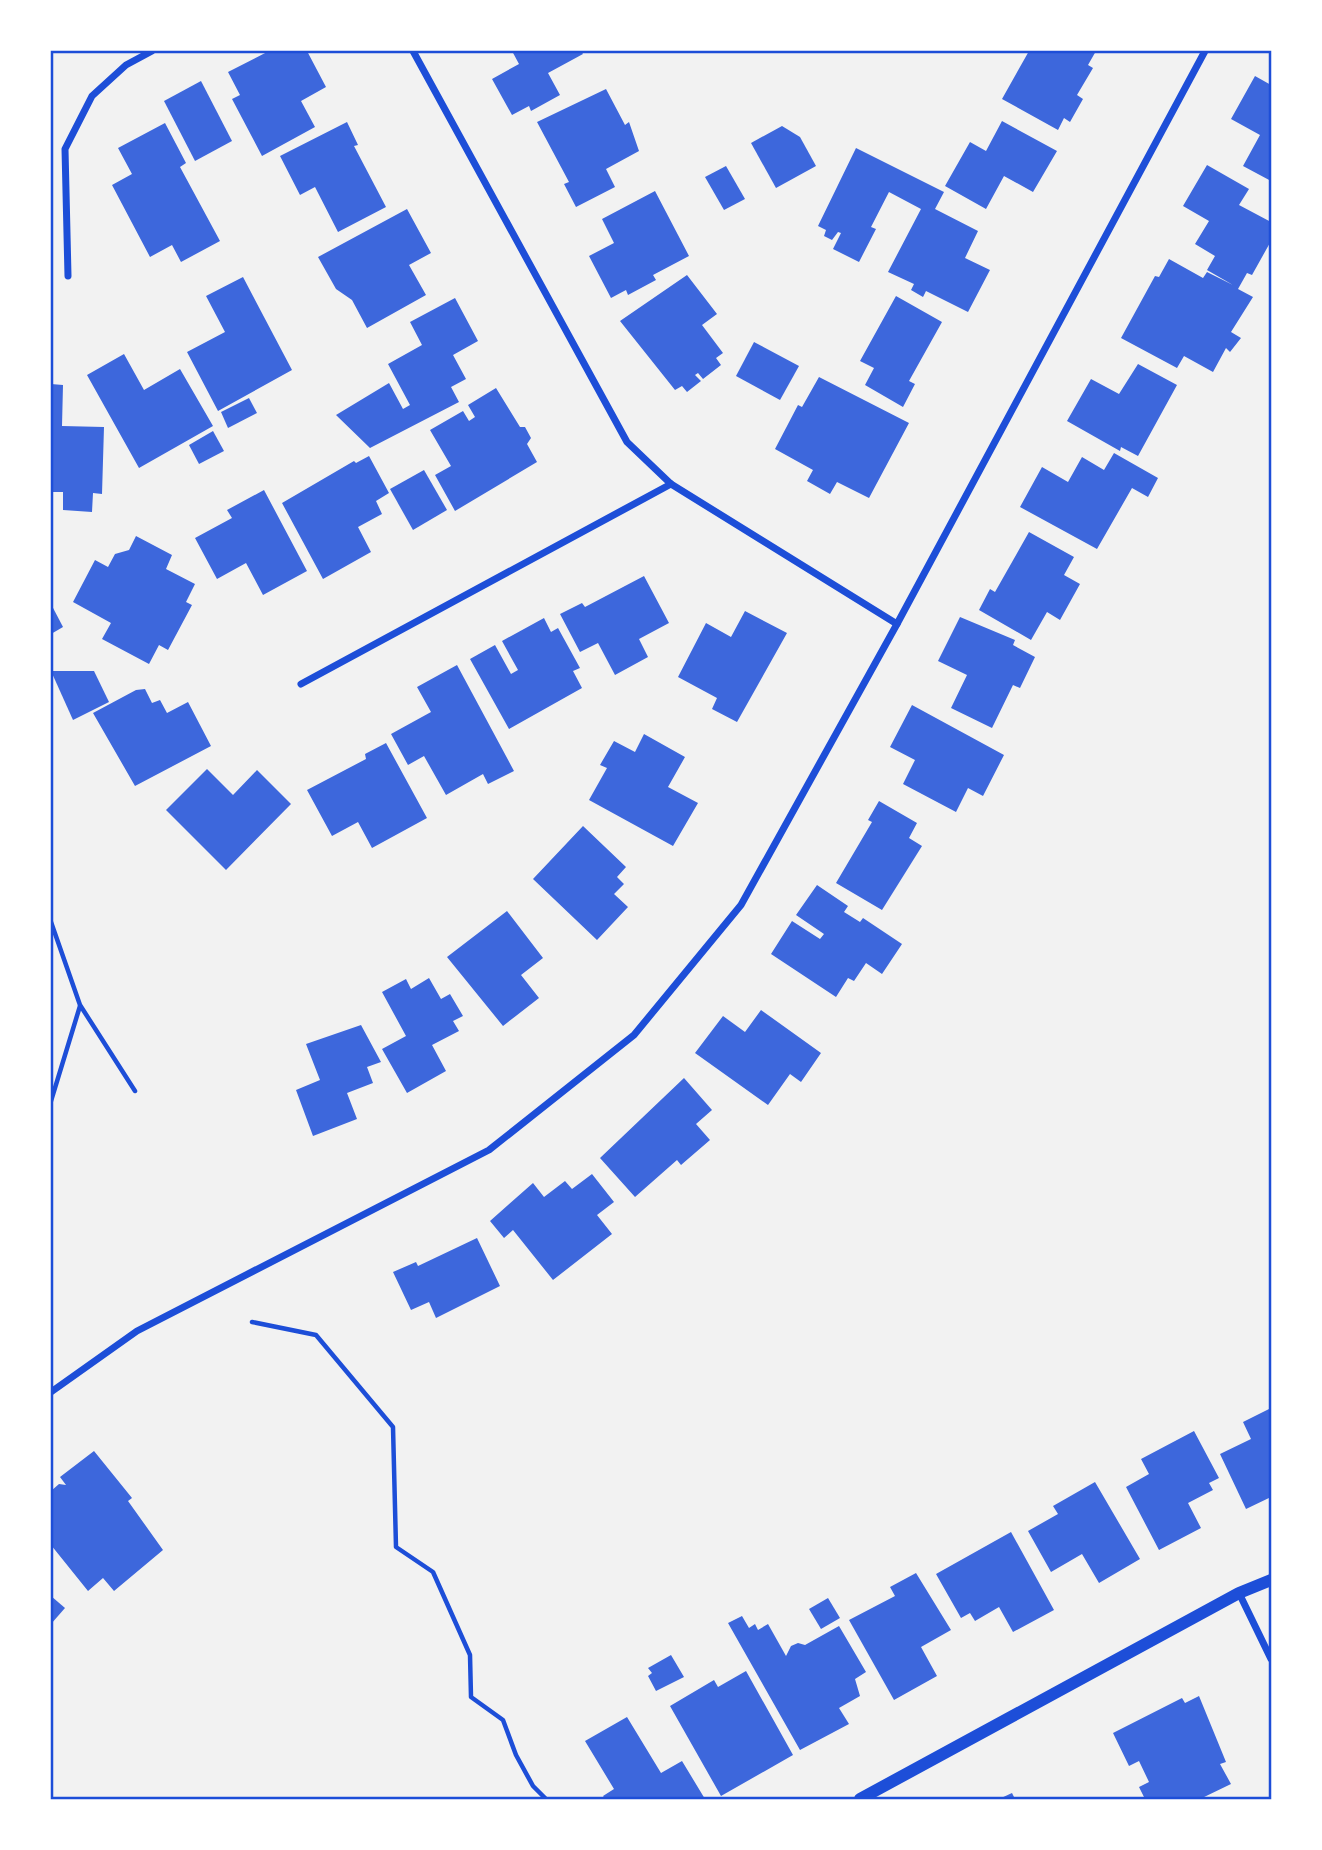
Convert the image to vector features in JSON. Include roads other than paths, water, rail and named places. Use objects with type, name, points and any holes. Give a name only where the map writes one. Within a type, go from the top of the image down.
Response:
[{"type":"street","points":[[68,276],[65,149],[92,96],[126,65],[152,51]]},
{"type":"street","points":[[413,51],[627,442],[671,484],[897,624]]},
{"type":"street","points":[[51,1392],[137,1331],[489,1150],[634,1035],[741,905],[897,624],[1205,51]]},
{"type":"street","points":[[301,684],[671,484]]},
{"type":"street","points":[[860,1799],[1239,1593],[1271,1580]]},
{"type":"street","points":[[1239,1593],[1271,1659]]}]
